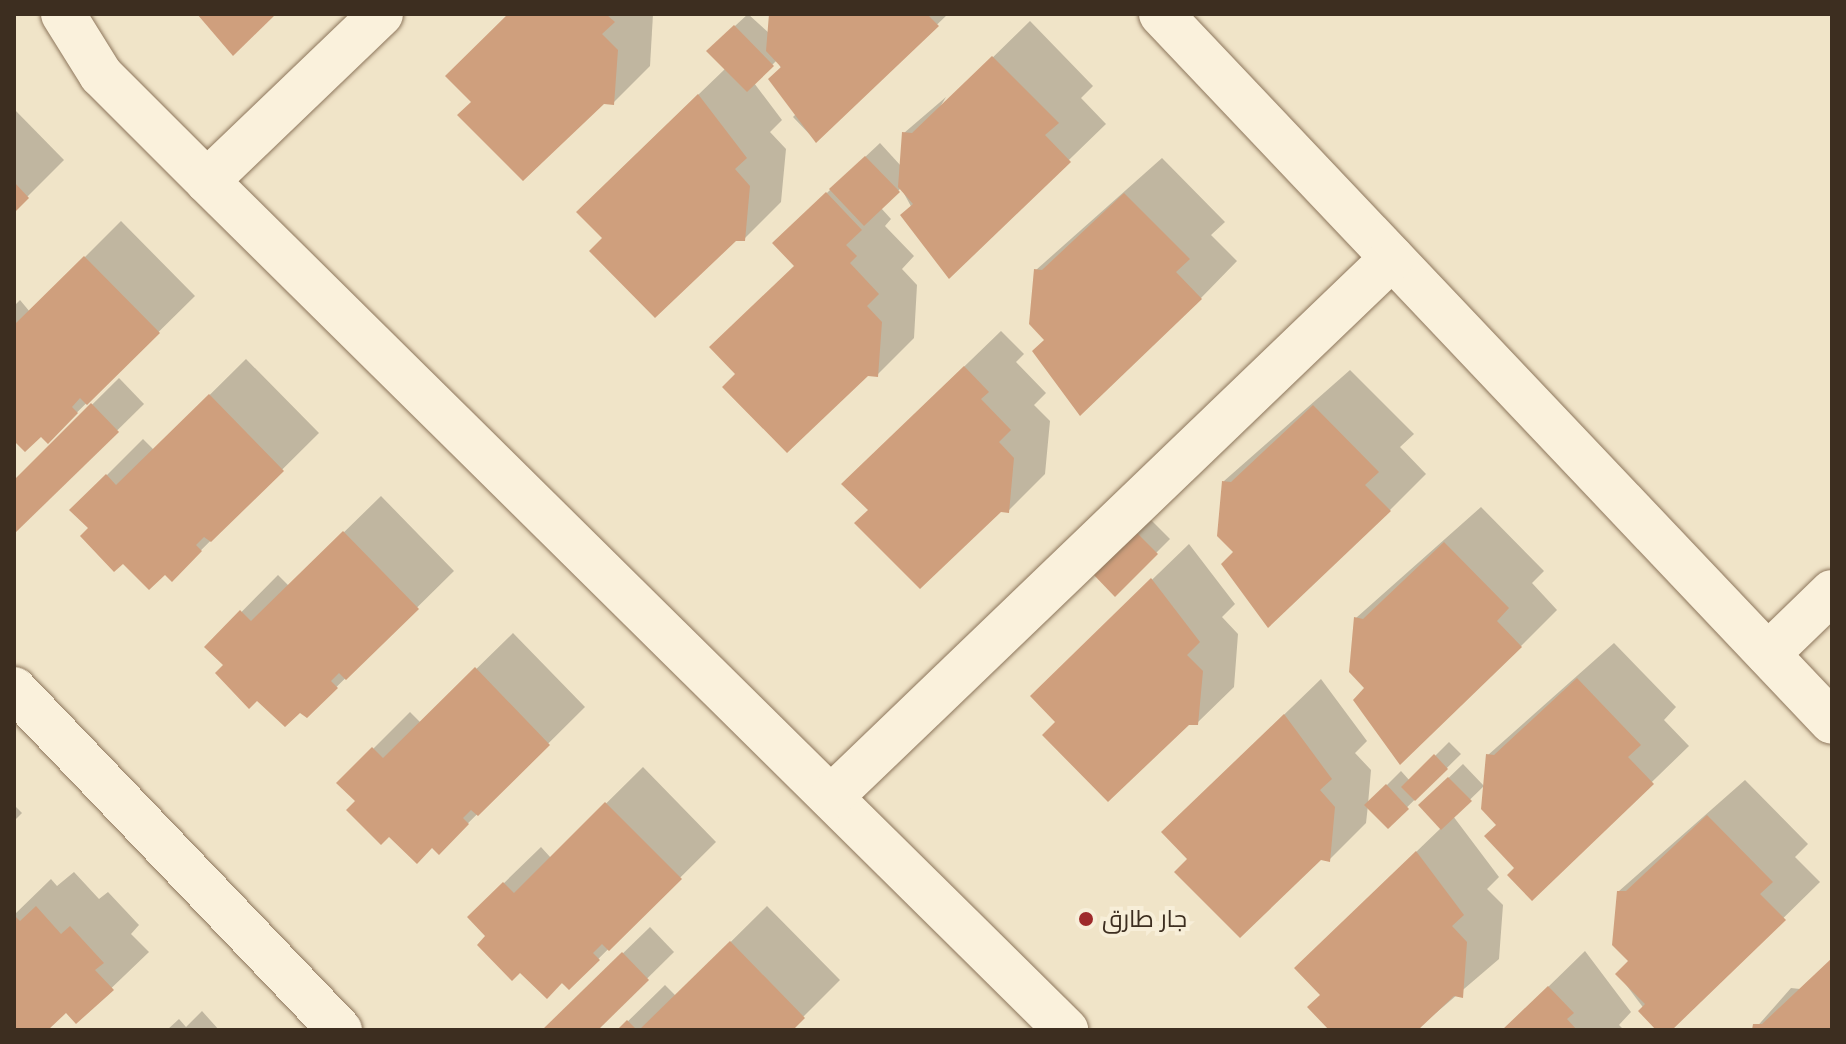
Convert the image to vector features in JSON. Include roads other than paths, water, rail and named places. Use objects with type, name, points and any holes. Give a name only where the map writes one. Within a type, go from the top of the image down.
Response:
[{"type":"street","points":[[63,14],[101,75],[1066,1030]]},
{"type":"street","points":[[207,181],[381,14]]},
{"type":"street","points":[[1161,14],[1832,722]]},
{"type":"street","points":[[831,797],[1392,258]]},
{"type":"street","points":[[1768,654],[1832,592]]},
{"type":"street","points":[[14,689],[340,1030]]},
{"type":"place","name":"جار طارق","points":[[1086,919]]}]
